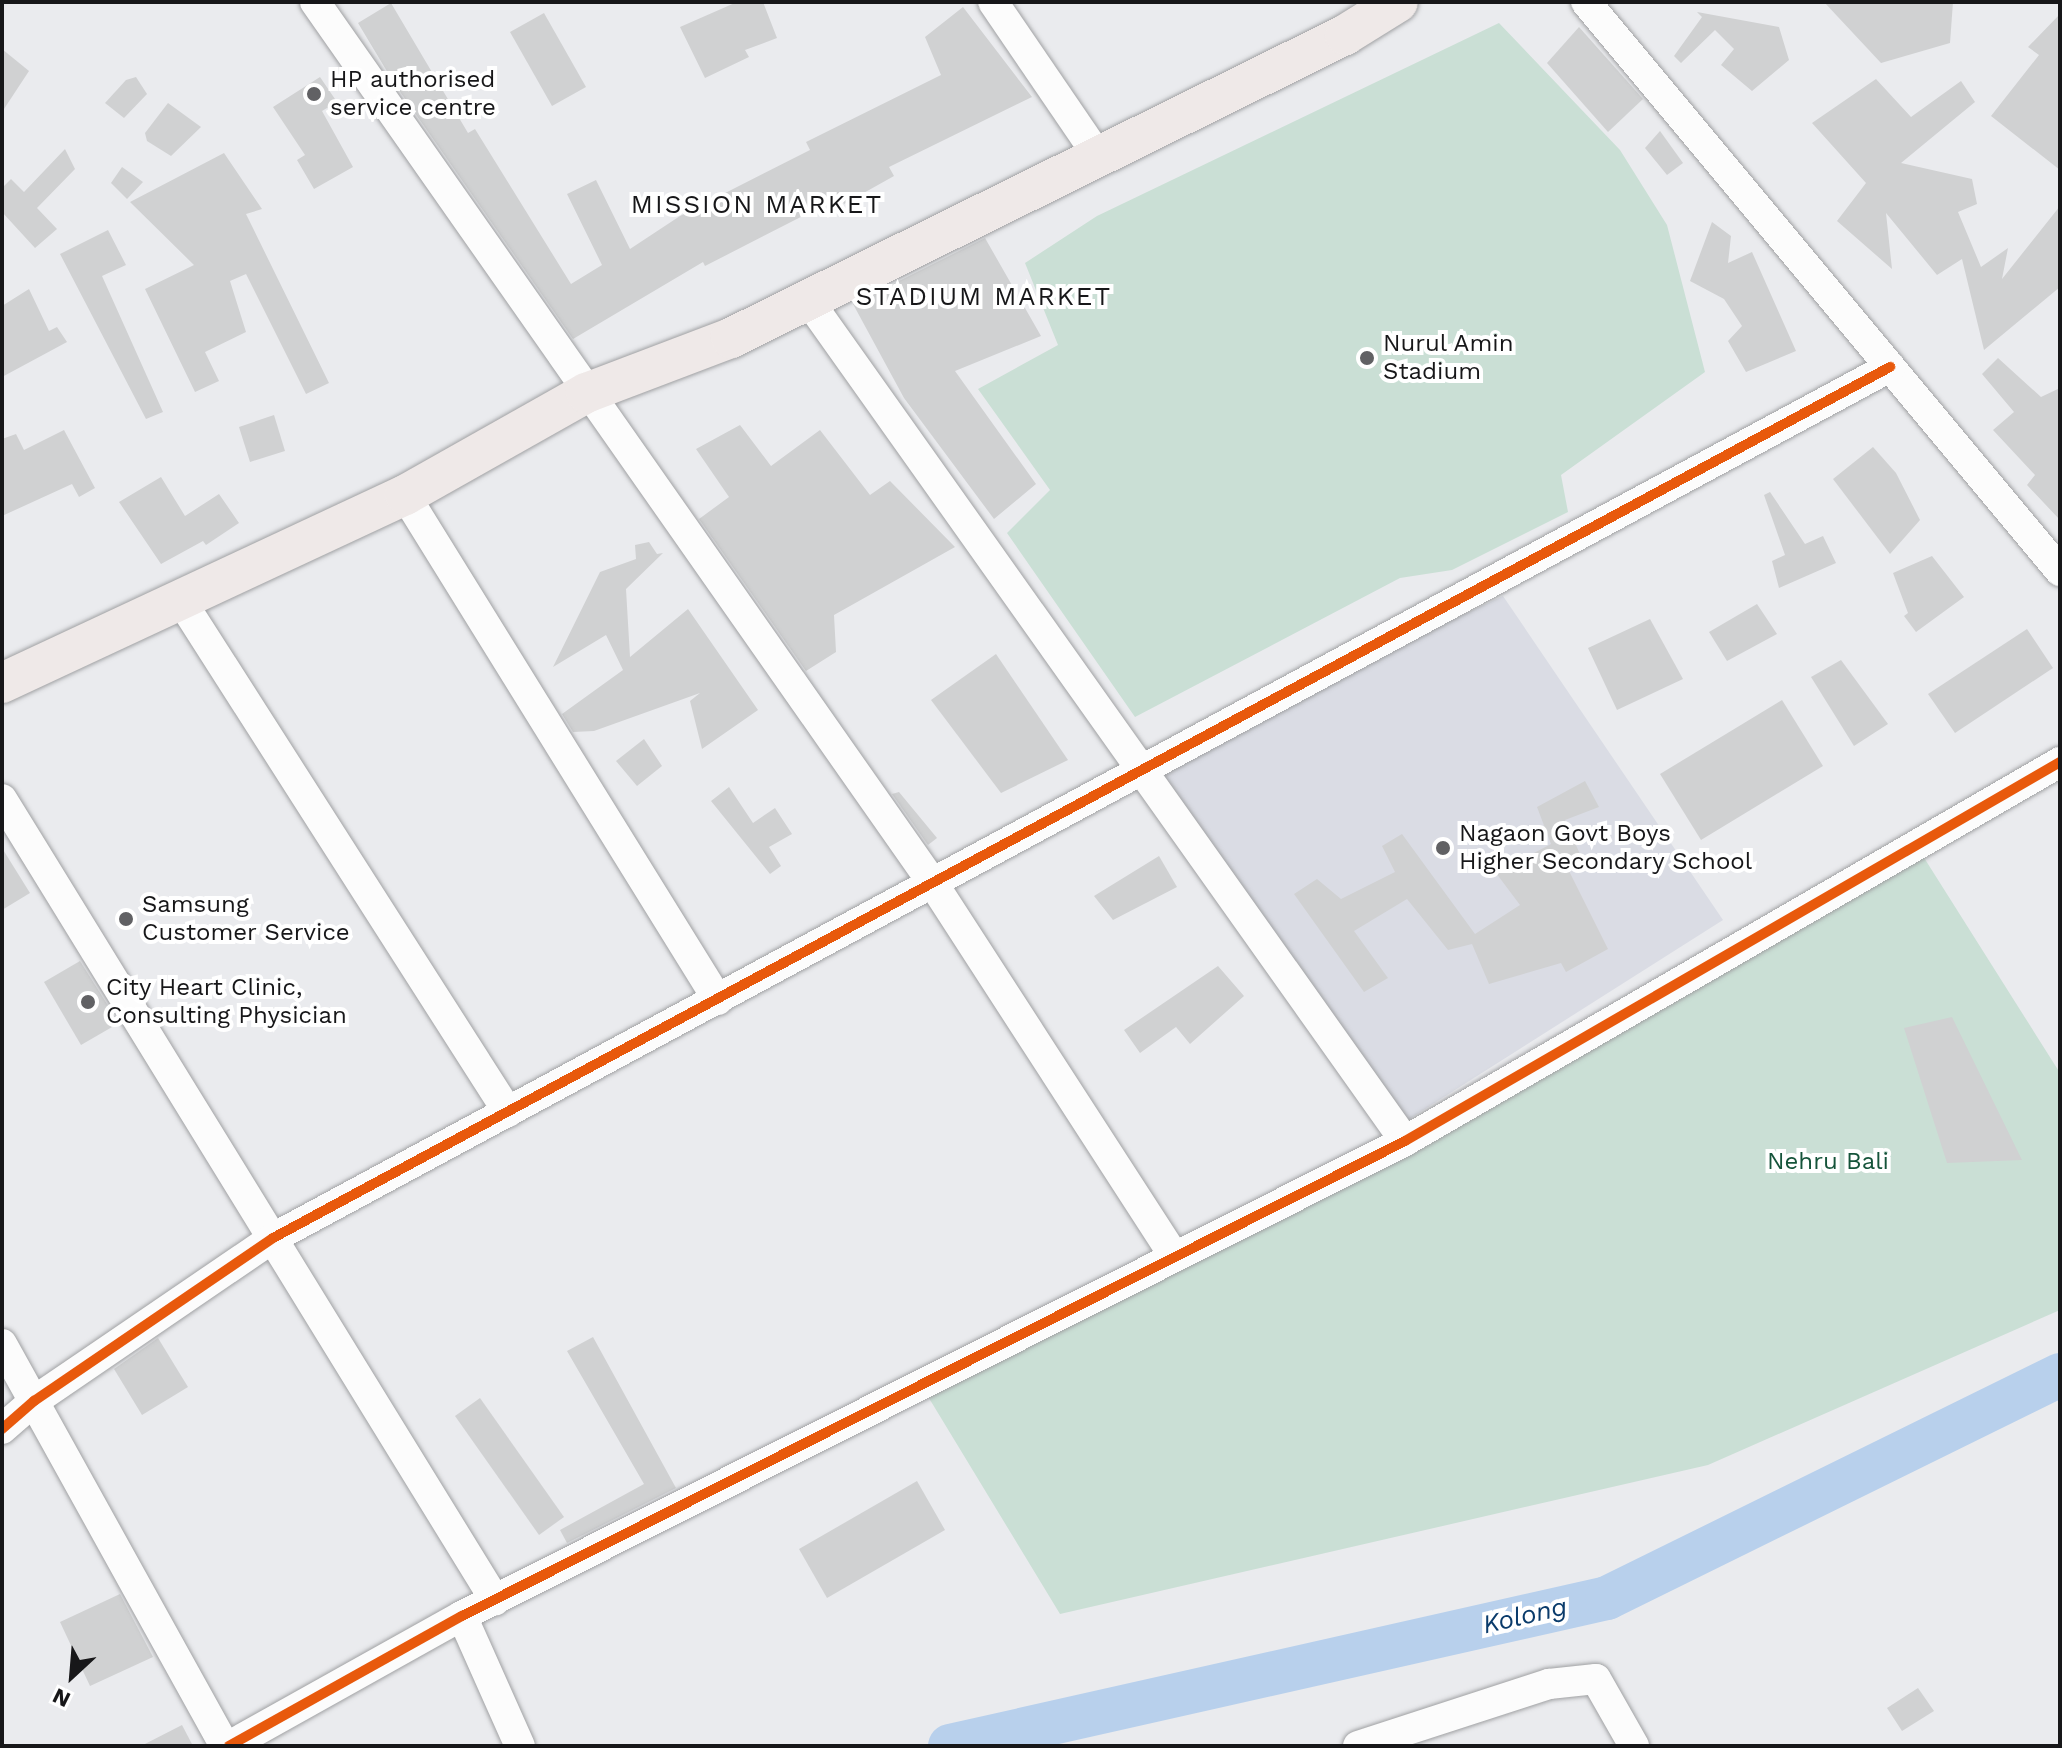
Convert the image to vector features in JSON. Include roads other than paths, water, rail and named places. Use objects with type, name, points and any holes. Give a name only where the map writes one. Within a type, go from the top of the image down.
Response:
[{"type":"main road","points":[[2,683],[405,495],[586,393],[731,338],[1332,42],[1398,2]]},
{"type":"street","points":[[315,2],[586,393],[934,885],[1175,1257]]},
{"type":"street","points":[[993,2],[1098,156]]},
{"type":"street","points":[[1586,2],[2060,571]]},
{"type":"street","points":[[808,300],[1405,1141]]},
{"type":"street","points":[[2,1429],[34,1401],[273,1238],[934,885],[1141,769],[1890,367]]},
{"type":"street","points":[[405,495],[718,1000]]},
{"type":"street","points":[[180,599],[508,1112]]},
{"type":"street","points":[[2,1344],[227,1746],[462,1616],[1405,1141],[2060,762]]},
{"type":"street","points":[[2,799],[495,1600]]},
{"type":"street","points":[[462,1616],[520,1746]]},
{"type":"street","points":[[1358,1746],[1549,1684],[1596,1679],[1634,1746]]},
{"type":"waterway","name":"Kolong","points":[[950,1746],[1607,1598],[2060,1375]]},
{"type":"place","name":"HP authorised service centre","points":[[314,94]]},
{"type":"place","name":"Nurul Amin Stadium","points":[[1367,358]]},
{"type":"place","name":"Nagaon Govt Boys Higher Secondary School","points":[[1443,848]]},
{"type":"place","name":"Samsung Customer Service","points":[[126,919]]},
{"type":"place","name":"City Heart Clinic, Consulting Physician","points":[[88,1002]]},
{"type":"district","name":"MISSION MARKET","points":[[757,205]]},
{"type":"district","name":"STADIUM MARKET","points":[[984,297]]},
{"type":"park label","name":"Nehru Bali","points":[[1828,1162]]}]
